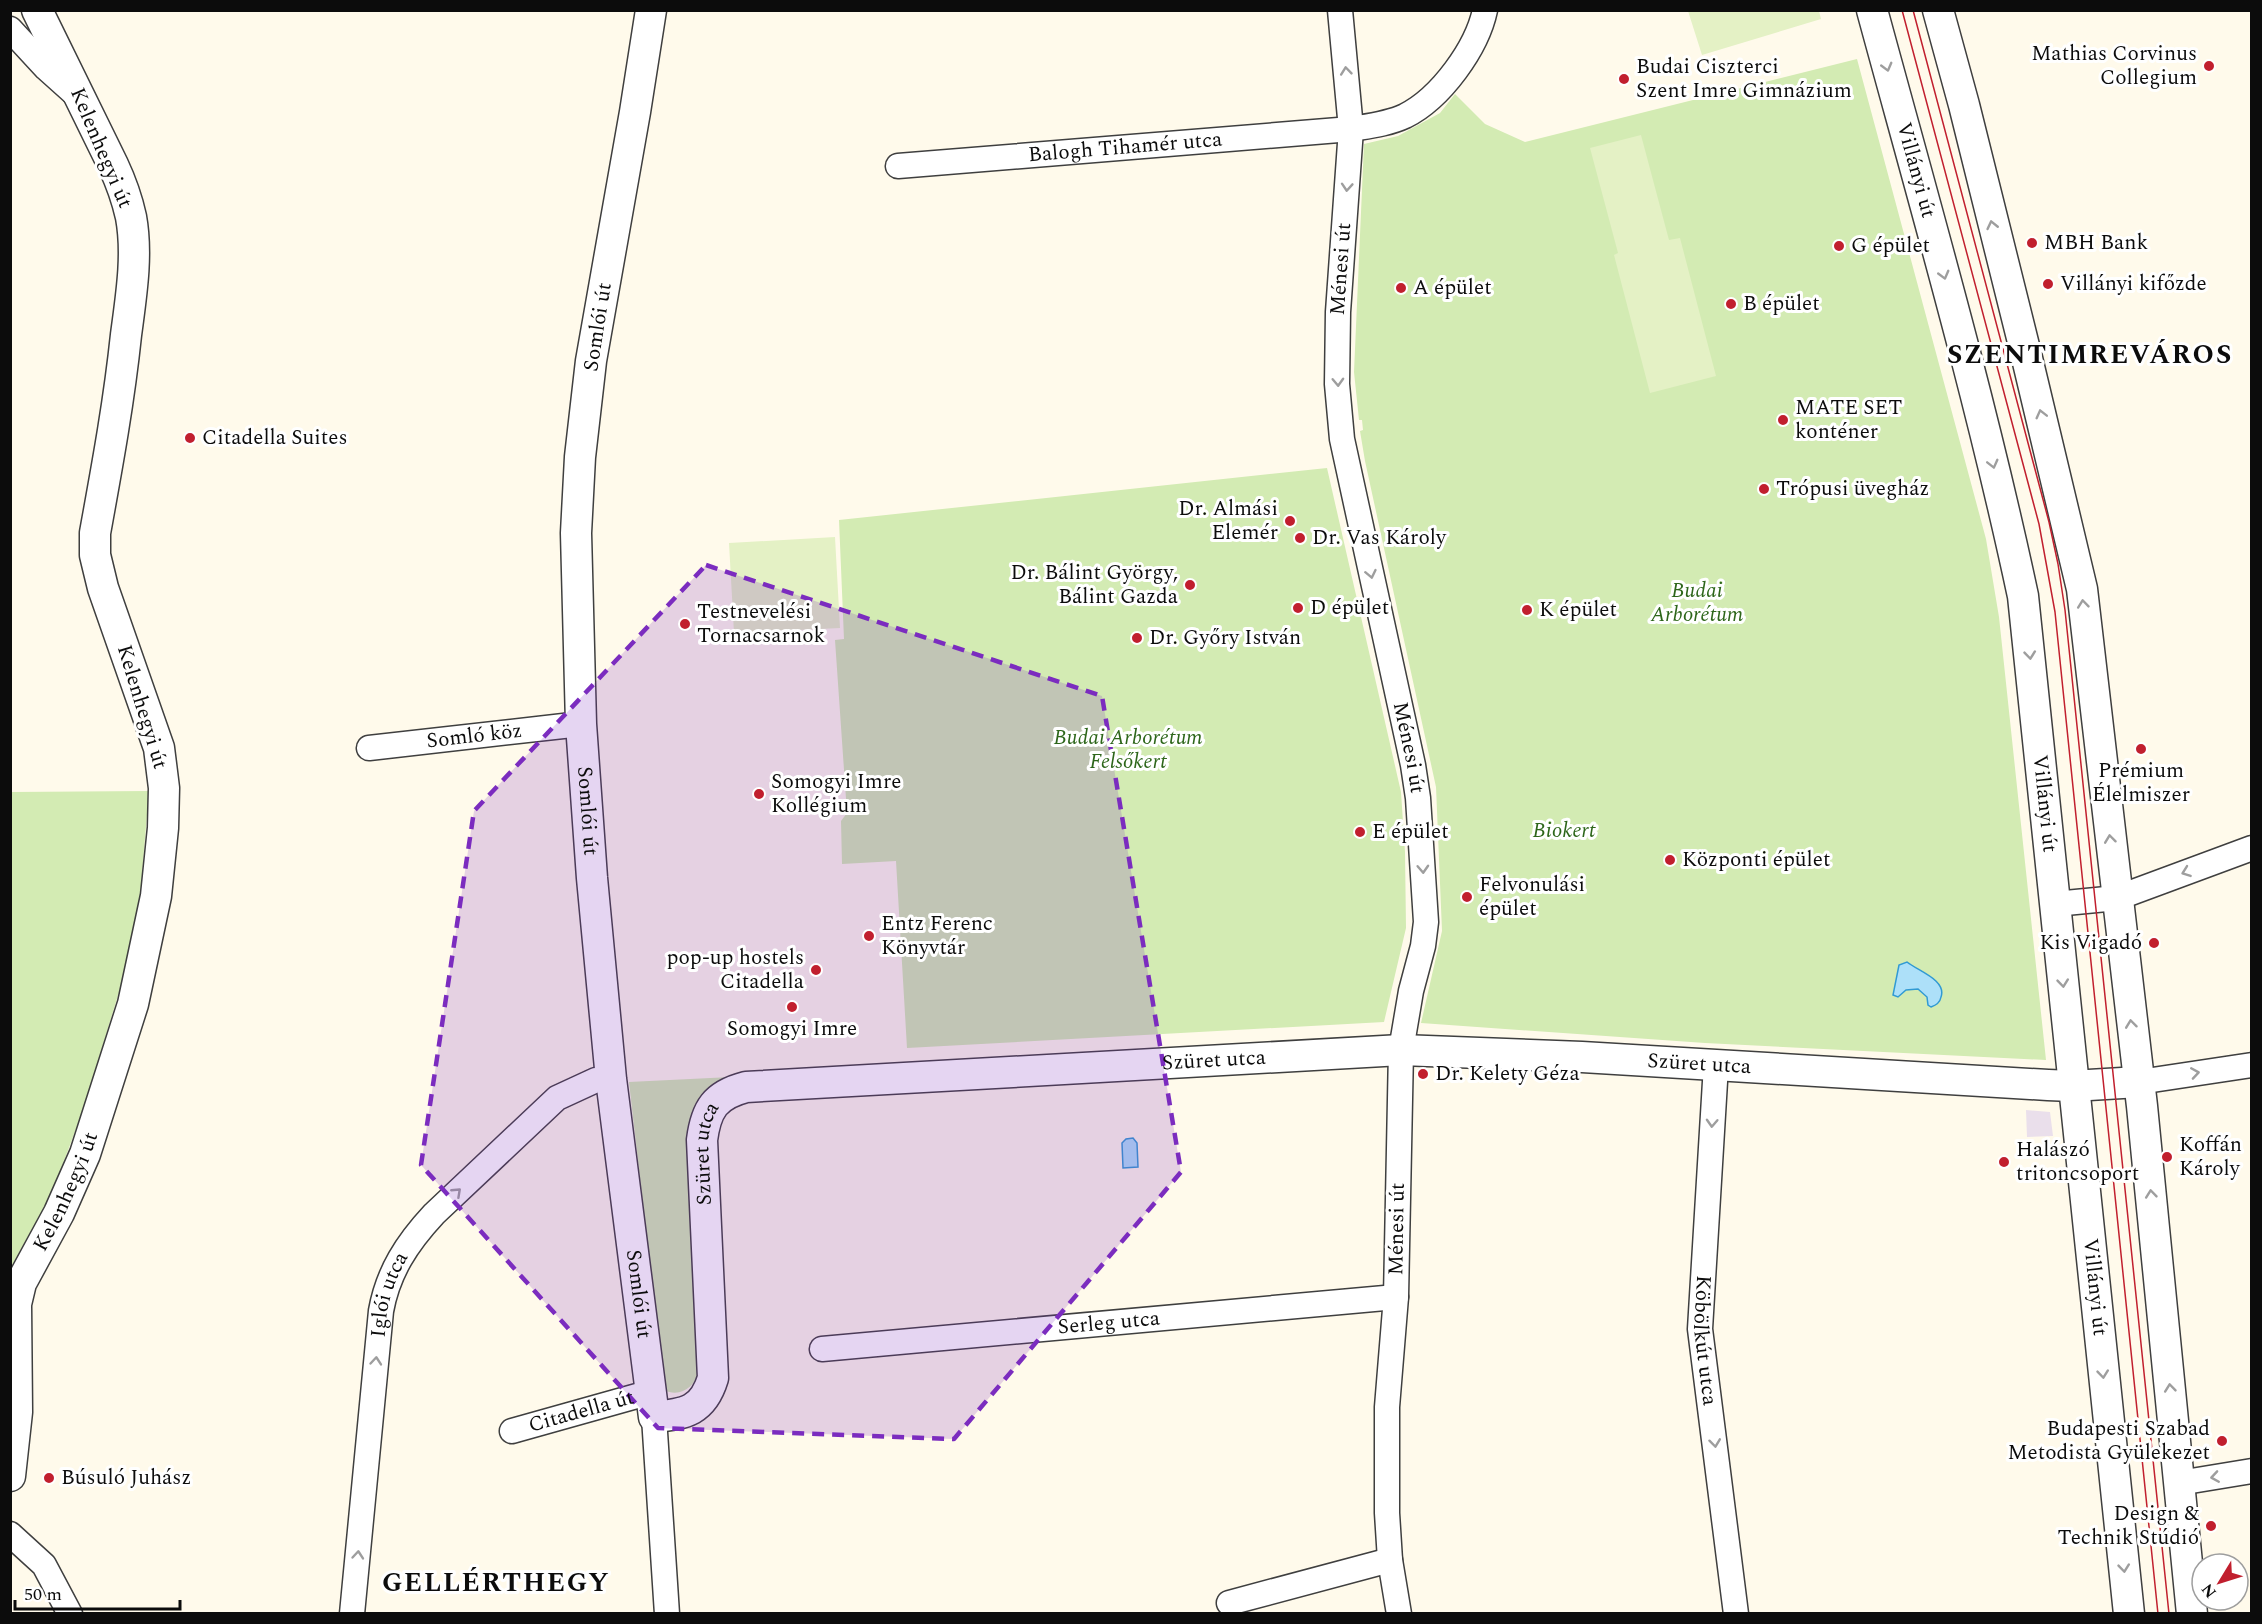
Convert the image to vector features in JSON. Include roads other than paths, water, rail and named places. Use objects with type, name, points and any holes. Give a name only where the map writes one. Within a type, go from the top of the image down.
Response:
[{"type":"street","name":"Kelenhegyi út","points":[[10,1476],[17,1412],[16,1304],[21,1283],[59,1213],[78,1171],[106,1092],[133,1004],[156,896],[163,828],[164,788],[159,748],[105,595],[95,555],[95,533],[120,394],[132,288],[131,218],[123,187],[84,102],[37,10]]},
{"type":"street","name":"Somlói út","points":[[651,10],[591,361],[579,458],[576,533],[581,723],[592,878],[611,1079],[652,1404],[667,1614]]},
{"type":"street","name":"Ménesi út","points":[[1340,10],[1351,129],[1338,312],[1337,384],[1342,440],[1413,765],[1418,798],[1426,922],[1401,1050],[1396,1297],[1388,1407],[1387,1513],[1390,1560],[1399,1614]]},
{"type":"street","name":"Balogh Tihamér utca","points":[[898,166],[1351,129],[1383,123],[1406,115],[1426,102],[1464,59],[1476,40],[1485,10]]},
{"type":"street","name":"Villányi út","points":[[1872,10],[1963,345],[2023,596],[2129,1614]]},
{"type":"street","points":[[1938,10],[2026,354],[2082,589],[2139,1082],[2192,1614]]},
{"type":"street","points":[[10,28],[46,68],[84,102]]},
{"type":"street","name":"Somló köz","points":[[369,748],[581,723]]},
{"type":"street","points":[[2055,904],[2117,898],[2252,848]]},
{"type":"street","name":"Szüret utca","points":[[652,1404],[680,1414],[693,1408],[709,1392],[713,1378],[702,1140],[707,1114],[718,1100],[734,1090],[746,1087],[1401,1050],[1582,1057],[2073,1086],[2139,1082]]},
{"type":"street","name":"Köbölkút utca","points":[[1716,1065],[1700,1329],[1736,1614]]},
{"type":"street","points":[[2139,1082],[2252,1065]]},
{"type":"street","name":"Iglói utca","points":[[352,1614],[381,1311],[385,1289],[397,1262],[415,1234],[434,1214],[557,1098],[596,1080],[611,1079]]},
{"type":"street","name":"Serleg utca","points":[[822,1348],[1396,1297]]},
{"type":"street","name":"Citadella út","points":[[512,1431],[652,1404]]},
{"type":"street","points":[[2179,1483],[2252,1471]]},
{"type":"street","points":[[10,1534],[45,1565],[70,1614]]},
{"type":"street","points":[[1229,1603],[1390,1560]]},
{"type":"water","points":[[1907,962],[1940,986],[1941,997],[1936,1005],[1931,1007],[1928,1005],[1927,997],[1918,989],[1906,990],[1898,997],[1893,995],[1899,965]]},
{"type":"water","points":[[1133,1138],[1137,1143],[1138,1167],[1123,1168],[1122,1143],[1126,1139]]},
{"type":"tram line","points":[[1902,10],[2039,524],[2055,612],[2158,1614]]},
{"type":"tram line","points":[[1913,10],[2049,522],[2058,564],[2065,610],[2169,1614]]},
{"type":"place","name":"Mathias Corvinus Collegium","points":[[2209,66]]},
{"type":"place","name":"Budai Ciszterci Szent Imre Gimnázium","points":[[1624,79]]},
{"type":"place","name":"MBH Bank","points":[[2032,243]]},
{"type":"place","name":"G épület","points":[[1839,246]]},
{"type":"place","name":"Villányi kifőzde","points":[[2048,284]]},
{"type":"place","name":"A épület","points":[[1401,288]]},
{"type":"place","name":"B épület","points":[[1731,304]]},
{"type":"place","name":"MATE SET konténer","points":[[1783,420]]},
{"type":"place","name":"Citadella Suites","points":[[190,438]]},
{"type":"place","name":"Trópusi üvegház","points":[[1764,489]]},
{"type":"place","name":"Dr. Almási Elemér","points":[[1290,521]]},
{"type":"place","name":"Dr. Vas Károly","points":[[1300,538]]},
{"type":"place","name":"Dr. Bálint György, Bálint Gazda","points":[[1190,585]]},
{"type":"place","name":"D épület","points":[[1298,608]]},
{"type":"place","name":"K épület","points":[[1527,610]]},
{"type":"place","name":"Testnevelési Tornacsarnok","points":[[685,624]]},
{"type":"place","name":"Dr. Győry István","points":[[1137,638]]},
{"type":"place","name":"Prémium Élelmiszer","points":[[2141,749]]},
{"type":"place","name":"Somogyi Imre Kollégium","points":[[759,794]]},
{"type":"place","name":"E épület","points":[[1360,832]]},
{"type":"place","name":"Központi épület","points":[[1670,860]]},
{"type":"place","name":"Felvonulási épület","points":[[1467,897]]},
{"type":"place","name":"Entz Ferenc Könyvtár","points":[[869,936]]},
{"type":"place","name":"Kis Vigadó","points":[[2154,943]]},
{"type":"place","name":"pop-up hostels Citadella","points":[[816,970]]},
{"type":"place","name":"Somogyi Imre","points":[[792,1007]]},
{"type":"place","name":"Dr. Kelety Géza","points":[[1423,1074]]},
{"type":"place","name":"Koffán Károly","points":[[2167,1157]]},
{"type":"place","name":"Halászó tritoncsoport","points":[[2004,1162]]},
{"type":"place","name":"Budapesti Szabad Metodista Gyülekezet","points":[[2222,1441]]},
{"type":"place","name":"Búsuló Juhász","points":[[49,1478]]},
{"type":"place","name":"Design & Technik Stúdió","points":[[2211,1526]]},
{"type":"district","name":"SZENTIMREVÁROS","points":[[2090,355]]},
{"type":"district","name":"GELLÉRTHEGY","points":[[496,1583]]},
{"type":"park label","name":"Budai Arborétum","points":[[1697,603]]},
{"type":"park label","name":"Budai Arborétum Felsőkert","points":[[1128,750]]},
{"type":"park label","name":"Biokert","points":[[1564,831]]}]
